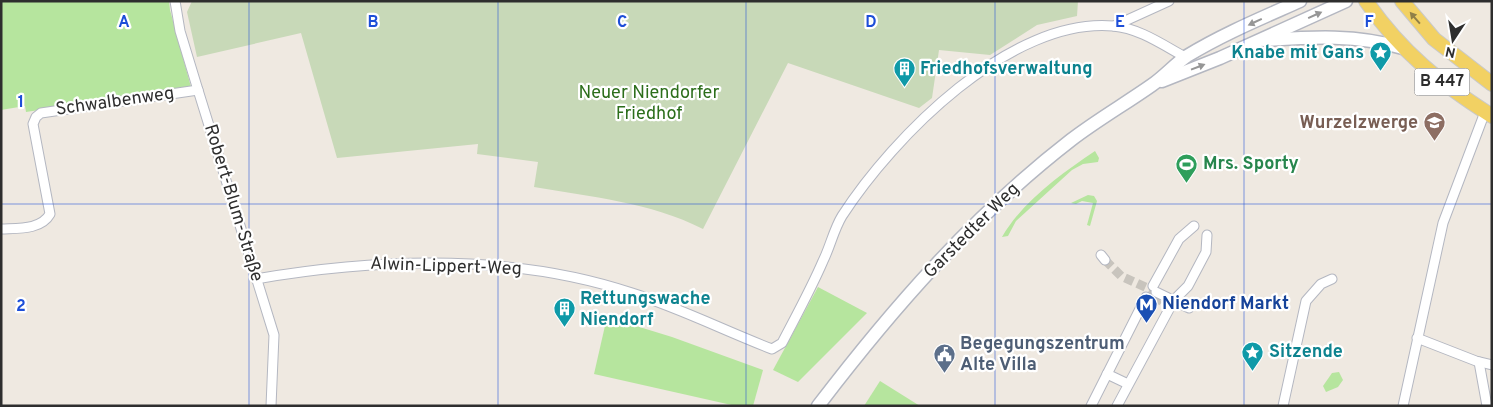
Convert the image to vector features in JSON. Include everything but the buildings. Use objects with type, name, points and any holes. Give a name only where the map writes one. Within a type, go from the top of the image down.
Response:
[{"type":"main road","name":"Garstedter Weg","points":[[1153,84],[1220,58],[1346,1]]},
{"type":"main road","name":"B 447","points":[[1366,1],[1403,48],[1420,65],[1489,114]]},
{"type":"main road","name":"B 447","points":[[1402,1],[1434,39],[1492,84]]},
{"type":"main road","name":"Garstedter Weg","points":[[818,406],[885,322],[970,228],[1070,141],[1153,84],[1186,57],[1217,39],[1296,2]]},
{"type":"main road","points":[[1254,41],[1341,36],[1368,39],[1403,48]]},
{"type":"street","name":"Robert-Blum-Straße","points":[[175,1],[180,31],[274,335],[271,406]]},
{"type":"street","points":[[1114,26],[1169,1]]},
{"type":"street","points":[[1114,26],[1141,33],[1186,57]]},
{"type":"street","name":"Alwin-Lippert-Weg","points":[[256,279],[364,264],[479,265],[527,270],[630,292],[716,324],[772,349],[782,342],[823,263],[841,218],[874,170],[912,130],[946,98],[1023,46],[1071,28],[1114,26]]},
{"type":"street","name":"Schwalbenweg","points":[[1,229],[36,226],[45,222],[50,214],[33,124],[36,117],[41,113],[198,90]]},
{"type":"street","points":[[1403,406],[1443,223],[1489,114]]},
{"type":"street","points":[[1189,308],[1157,293],[1179,239],[1194,226]]},
{"type":"street","points":[[1118,406],[1174,300],[1188,286],[1206,252],[1207,235]]},
{"type":"street","points":[[1284,406],[1306,301],[1320,284],[1332,279]]},
{"type":"street","points":[[1091,406],[1146,297]]},
{"type":"street","points":[[1417,338],[1479,362],[1492,365]]},
{"type":"street","points":[[1479,362],[1487,406]]},
{"type":"street","points":[[1107,374],[1128,384]]},
{"type":"green space","points":[[1,1],[169,1],[191,87],[26,112],[25,106],[1,110]]},
{"type":"green space","name":"Neuer Niendorfer Friedhof","points":[[192,1],[1078,1],[1077,16],[1037,25],[990,55],[939,50],[932,98],[919,108],[788,63],[703,229],[662,212],[641,206],[534,187],[538,162],[477,154],[478,144],[337,158],[301,33],[197,57],[187,12]]},
{"type":"green space","points":[[1095,151],[1099,158],[1098,162],[1083,164],[1072,170],[1016,221],[1008,236],[1002,237],[1032,200],[1056,179]]},
{"type":"green space","points":[[1088,195],[1094,196],[1097,201],[1090,226],[1087,225],[1093,203],[1082,201],[1076,204],[1071,203]]},
{"type":"green space","points":[[818,287],[867,313],[798,382],[773,370]]},
{"type":"green space","points":[[607,317],[672,337],[763,370],[753,406],[736,406],[594,374]]},
{"type":"green space","points":[[1339,372],[1343,380],[1338,387],[1326,392],[1323,386],[1332,373]]},
{"type":"green space","points":[[880,381],[920,406],[864,406]]},
{"type":"tunnel","points":[[1105,260],[1121,276],[1156,292]]},
{"type":"tunnel","points":[[1156,302],[1159,299]]},
{"type":"place","name":"Knabe mit Gans","points":[[1380,72]]},
{"type":"place","name":"Friedhofsverwaltung","points":[[904,88]]},
{"type":"place","name":"Wurzelzwerge","points":[[1434,142]]},
{"type":"place","name":"Mrs. Sporty","points":[[1187,183]]},
{"type":"place","name":"Niendorf Markt","points":[[1146,323]]},
{"type":"place","name":"Rettungswache Niendorf","points":[[564,328]]},
{"type":"place","name":"Sitzende","points":[[1253,371]]},
{"type":"place","name":"Begegungszentrum Alte Villa","points":[[944,373]]}]
